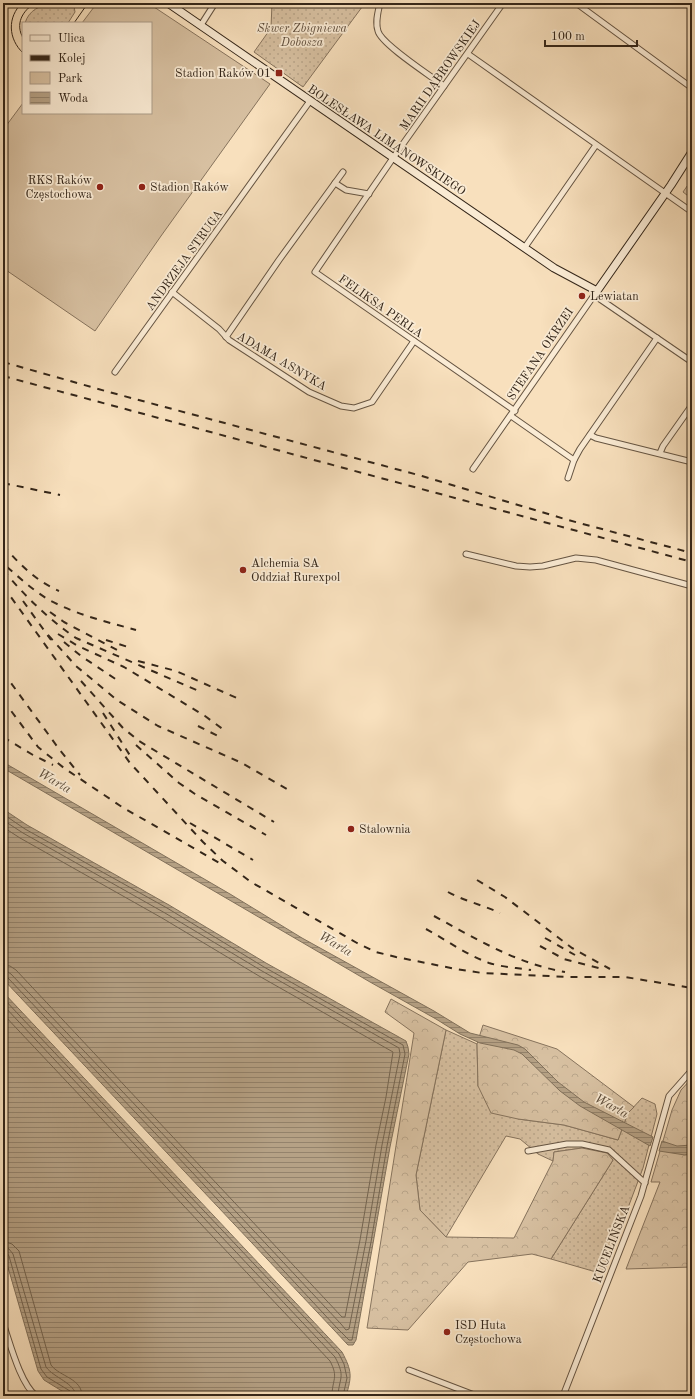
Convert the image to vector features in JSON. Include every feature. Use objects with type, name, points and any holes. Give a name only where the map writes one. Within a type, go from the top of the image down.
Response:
[{"type":"street","name":"BOLESŁAWA LIMANOWSKIEGO","points":[[168,3],[565,275],[595,293],[692,362]]},
{"type":"street","points":[[200,25],[215,3]]},
{"type":"street","points":[[380,3],[377,24],[378,32],[386,42],[444,86]]},
{"type":"street","name":"MARII DĄBROWSKIEJ","points":[[394,158],[503,3]]},
{"type":"street","points":[[576,3],[692,88]]},
{"type":"street","points":[[468,54],[692,212]]},
{"type":"street","name":"ANDRZEJA STRUGA","points":[[115,372],[310,100]]},
{"type":"street","points":[[524,247],[596,145]]},
{"type":"street","name":"STEFANA OKRZEI","points":[[473,469],[666,193],[692,152]]},
{"type":"street","name":"FELIKSA PERLA","points":[[394,158],[315,272],[515,411]]},
{"type":"street","points":[[226,337],[279,260],[343,172]]},
{"type":"street","points":[[335,183],[346,190],[369,194]]},
{"type":"street","name":"ADAMA ASNYKA","points":[[172,292],[220,329],[229,340],[308,392],[341,406],[354,408],[372,402],[414,341]]},
{"type":"street","points":[[568,478],[574,460],[657,338]]},
{"type":"street","points":[[660,453],[663,446],[692,405]]},
{"type":"street","points":[[511,416],[574,460]]},
{"type":"street","points":[[590,435],[596,438],[692,462]]},
{"type":"street","points":[[466,554],[516,566],[530,567],[543,566],[576,558],[596,560],[692,586]]},
{"type":"street","name":"KUCELIŃSKA","points":[[563,1396],[645,1183],[669,1096],[692,1070]]},
{"type":"street","points":[[528,1150],[567,1144],[582,1144],[609,1150],[645,1183]]},
{"type":"street","points":[[3,1323],[22,1378],[32,1395]]},
{"type":"street","points":[[409,1370],[475,1396]]},
{"type":"green space","name":"RKS Raków Częstochowa","points":[[97,3],[148,3],[270,84],[95,331],[3,268],[3,130],[22,104],[22,114],[152,114],[152,22],[83,22]]},
{"type":"green space","name":"Skwer Zbigniewa Dobosza","points":[[272,3],[365,3],[303,87],[254,52],[271,28]]},
{"type":"green space","points":[[53,4],[72,5],[74,6],[75,12],[69,22],[25,22],[32,12],[39,7]]},
{"type":"green space","points":[[692,179],[692,199],[683,192]]},
{"type":"green space","points":[[391,999],[446,1030],[416,1175],[420,1210],[446,1237],[514,1238],[553,1161],[554,1152],[582,1148],[607,1153],[613,1160],[551,1259],[532,1254],[468,1262],[408,1330],[367,1328],[414,1033],[385,1012]]},
{"type":"green space","points":[[483,1025],[557,1049],[634,1107],[628,1113],[618,1140],[564,1125],[518,1119],[491,1113],[478,1086],[477,1044]]},
{"type":"green space","points":[[446,1030],[477,1044],[478,1086],[518,1119],[564,1125],[618,1140],[628,1113],[642,1098],[655,1104],[657,1114],[643,1168],[603,1274],[551,1259],[613,1160],[582,1148],[554,1152],[553,1161],[538,1154],[520,1139],[506,1136],[446,1237],[420,1210],[416,1175]]},
{"type":"green space","points":[[692,1078],[692,1267],[626,1269],[660,1182],[651,1182],[672,1110],[681,1090]]},
{"type":"water","points":[[3,762],[230,894],[302,938],[434,1011],[470,1033],[518,1045],[525,1049],[558,1082],[584,1102],[653,1137],[650,1146],[580,1106],[560,1091],[522,1054],[514,1050],[480,1043],[460,1034],[3,768]]},
{"type":"water","points":[[3,809],[27,825],[169,905],[266,963],[406,1041],[409,1054],[390,1147],[356,1340],[353,1345],[348,1345],[3,979]]},
{"type":"water","points":[[3,992],[342,1352],[348,1364],[350,1374],[346,1396],[70,1396],[44,1380],[38,1371],[3,1250]]},
{"type":"water","points":[[662,1141],[677,1146],[692,1145],[692,1152],[685,1155],[659,1151]]},
{"type":"tram line","points":[[22,3],[14,15],[11,28],[14,41],[22,52]]},
{"type":"tram line","points":[[22,36],[20,28],[21,18],[30,6],[35,3]]},
{"type":"tram line","points":[[75,22],[88,3]]},
{"type":"railway","points":[[3,362],[422,476],[568,520],[692,553]]},
{"type":"railway","points":[[3,376],[692,562]]},
{"type":"railway","points":[[3,483],[60,495]]},
{"type":"railway","points":[[3,545],[15,559],[35,577],[59,591]]},
{"type":"railway","points":[[7,567],[45,597],[61,606],[103,621],[136,630]]},
{"type":"railway","points":[[3,570],[37,607],[76,638],[201,692]]},
{"type":"railway","points":[[3,586],[130,763],[203,842],[223,861],[251,882],[357,943],[376,952],[396,957],[482,973],[569,977],[625,977],[692,988]]},
{"type":"railway","points":[[23,601],[51,640]]},
{"type":"railway","points":[[50,612],[64,622],[121,652]]},
{"type":"railway","points":[[58,634],[78,646],[124,667],[205,716],[224,730]]},
{"type":"railway","points":[[48,635],[76,666],[117,700],[158,726],[242,763],[292,792]]},
{"type":"railway","points":[[106,640],[131,648]]},
{"type":"railway","points":[[64,642],[81,656],[117,680]]},
{"type":"railway","points":[[138,661],[176,671],[239,699]]},
{"type":"railway","points":[[3,672],[59,749],[80,775]]},
{"type":"railway","points":[[81,681],[123,728],[139,741],[274,822]]},
{"type":"railway","points":[[3,700],[38,747],[64,768],[122,807],[223,865]]},
{"type":"railway","points":[[103,713],[131,757]]},
{"type":"railway","points":[[198,726],[220,737]]},
{"type":"railway","points":[[3,737],[53,765]]},
{"type":"railway","points":[[136,745],[179,783],[195,794],[266,835]]},
{"type":"railway","points":[[190,823],[253,860]]},
{"type":"railway","points":[[477,880],[505,897],[572,948],[610,969]]},
{"type":"railway","points":[[448,892],[500,913]]},
{"type":"railway","points":[[434,916],[482,942],[514,957],[565,972]]},
{"type":"railway","points":[[426,929],[481,960],[489,963],[531,970]]},
{"type":"railway","points":[[545,938],[575,955]]},
{"type":"railway","points":[[540,946],[564,959],[602,969]]},
{"type":"place","name":"Stadion Raków 01","points":[[279,73]]},
{"type":"place","name":"RKS Raków Częstochowa","points":[[100,187]]},
{"type":"place","name":"Stadion Raków","points":[[142,187]]},
{"type":"place","name":"Lewiatan","points":[[582,296]]},
{"type":"place","name":"Alchemia SA Oddział Rurexpol","points":[[243,570]]},
{"type":"place","name":"Stalownia","points":[[351,829]]},
{"type":"place","name":"ISD Huta Częstochowa","points":[[447,1332]]},
{"type":"water label","name":"Warta","points":[[55,780]]},
{"type":"water label","name":"Warta","points":[[336,943]]},
{"type":"water label","name":"Warta","points":[[612,1105]]}]
